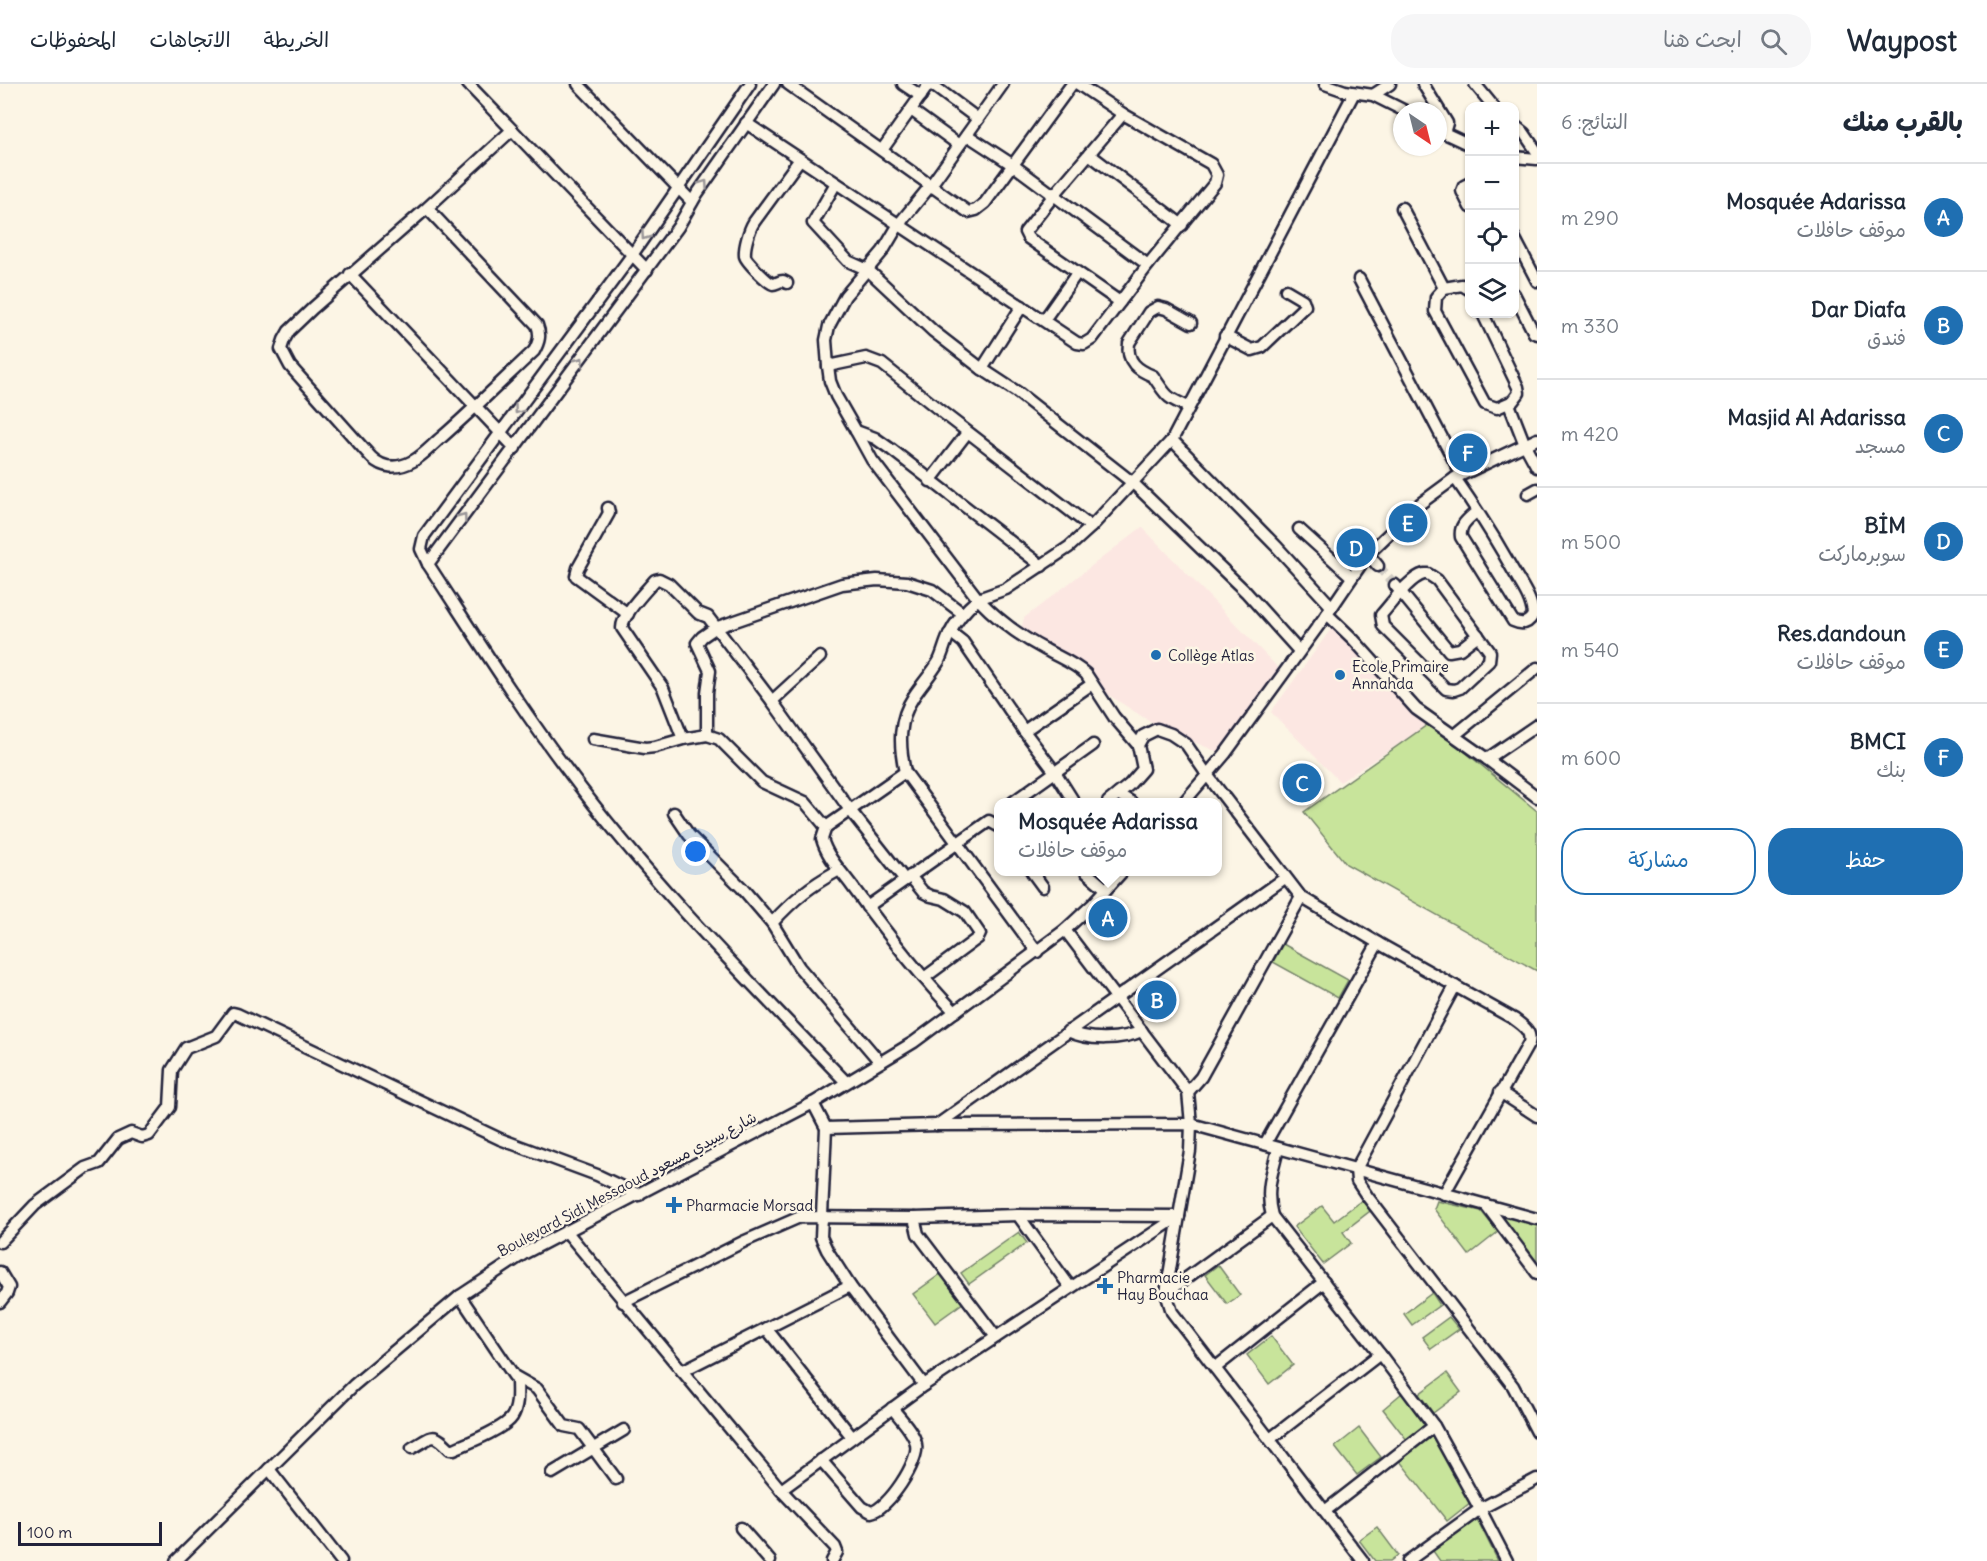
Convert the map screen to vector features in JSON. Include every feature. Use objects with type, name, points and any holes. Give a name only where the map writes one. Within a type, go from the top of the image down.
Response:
[{"type":"street","points":[[468,84],[647,270]]},
{"type":"street","points":[[578,84],[692,202]]},
{"type":"street","points":[[750,84],[632,255],[424,536],[421,549],[428,564],[532,722],[569,773],[625,843],[716,946],[846,1082]]},
{"type":"street","points":[[428,564],[678,227],[692,202],[774,84]]},
{"type":"street","points":[[788,84],[964,210],[972,212],[985,203],[1072,84]]},
{"type":"street","points":[[903,84],[921,96]]},
{"type":"street","points":[[882,150],[930,84],[978,120]]},
{"type":"street","points":[[1003,84],[931,185],[899,224],[883,251],[845,296],[829,326],[826,340],[830,381],[836,396],[872,459],[978,599],[991,612],[1028,640],[1078,666],[1125,733],[1138,745],[1143,769],[1113,798]]},
{"type":"street","points":[[746,123],[1077,343],[1087,343],[1215,183],[1216,171],[1211,164],[1123,114],[1078,84]]},
{"type":"street","points":[[1325,84],[1373,95],[1393,105]]},
{"type":"street","points":[[1373,95],[1390,84]]},
{"type":"street","points":[[1423,84],[1434,102]]},
{"type":"street","points":[[1475,84],[1490,102]]},
{"type":"street","points":[[1037,952],[905,772],[900,749],[906,713],[913,698],[939,662],[949,634],[962,613],[978,599],[1006,589],[1069,547],[1091,527],[1172,440],[1350,89]]},
{"type":"street","points":[[911,110],[959,145]]},
{"type":"street","points":[[1120,302],[1025,234],[1027,228],[1123,114]]},
{"type":"street","points":[[1519,129],[1537,152]]},
{"type":"street","points":[[427,208],[528,314],[539,330],[538,344],[534,351],[476,407],[414,460],[400,466],[387,466],[371,457],[299,377],[283,356],[281,349],[289,331],[512,130]]},
{"type":"street","points":[[967,135],[1013,165],[1148,265]]},
{"type":"street","points":[[1447,135],[1465,143]]},
{"type":"street","points":[[1089,154],[1182,225]]},
{"type":"street","points":[[1519,157],[1537,159]]},
{"type":"street","points":[[787,283],[768,282],[745,256],[750,228],[800,159]]},
{"type":"street","points":[[836,183],[814,220],[814,226],[849,261],[868,270],[933,331],[982,369],[1017,392],[1133,483],[1246,592],[1299,651]]},
{"type":"street","points":[[1402,208],[1444,288]]},
{"type":"street","points":[[1519,245],[1537,281]]},
{"type":"street","points":[[1044,320],[1077,273]]},
{"type":"street","points":[[350,274],[515,448]]},
{"type":"street","points":[[1359,279],[1458,476],[1531,602],[1533,615],[1526,623],[1513,621],[1461,537],[1462,524],[1477,511]]},
{"type":"street","points":[[1465,287],[1462,285],[1444,288],[1436,297],[1435,311],[1485,404],[1497,408],[1509,404],[1519,393],[1485,318]]},
{"type":"street","points":[[1225,336],[1252,350],[1262,346],[1305,306],[1303,300],[1286,290]]},
{"type":"street","points":[[1519,302],[1534,333],[1537,334]]},
{"type":"street","points":[[982,369],[1022,306]]},
{"type":"street","points":[[1188,407],[1169,398],[1154,376],[1139,370],[1133,363],[1128,348],[1149,312],[1158,307],[1191,323]]},
{"type":"street","points":[[828,366],[866,358],[874,359],[1091,527]]},
{"type":"street","points":[[1509,404],[1519,428],[1533,443],[1537,467]]},
{"type":"street","points":[[856,431],[865,433],[884,444],[1042,566]]},
{"type":"street","points":[[930,481],[968,432]]},
{"type":"street","points":[[1172,440],[1276,546],[1353,639],[1416,709],[1455,735],[1536,796]]},
{"type":"street","points":[[1188,798],[1208,776],[1330,611],[1368,555],[1413,511],[1458,476],[1533,443]]},
{"type":"street","points":[[609,508],[609,513],[576,572],[576,576],[627,614]]},
{"type":"street","points":[[1299,529],[1352,577]]},
{"type":"street","points":[[1368,555],[1378,566]]},
{"type":"street","points":[[1428,574],[1437,580],[1478,636],[1490,652],[1489,661],[1460,688],[1446,689],[1383,626],[1381,615],[1398,589],[1419,575],[1428,574]]},
{"type":"street","points":[[683,739],[663,688],[624,632],[622,623],[655,580],[659,579],[669,584],[698,613],[708,617],[850,810],[907,878],[923,892],[944,899],[965,912],[979,930],[978,938],[924,978]]},
{"type":"street","points":[[707,735],[707,693],[710,671],[697,643],[715,628],[842,584],[877,580],[907,582],[932,590],[962,613]]},
{"type":"street","points":[[1398,589],[1449,651],[1461,649],[1478,636]]},
{"type":"street","points":[[949,634],[963,642],[1071,798]]},
{"type":"street","points":[[772,701],[820,657]]},
{"type":"street","points":[[1455,735],[1537,668]]},
{"type":"street","points":[[1024,731],[1092,684]]},
{"type":"street","points":[[1487,759],[1537,725]]},
{"type":"street","points":[[1138,745],[1143,736],[1157,729],[1172,734],[1186,744],[1301,897],[1514,1020],[1524,1026],[1529,1033],[1528,1043],[1444,1194]]},
{"type":"street","points":[[593,739],[645,748],[707,735],[719,739],[766,785],[805,802],[826,827]]},
{"type":"street","points":[[1019,798],[1093,745]]},
{"type":"street","points":[[905,772],[826,827],[822,839],[839,870],[888,936],[955,1012]]},
{"type":"street","points":[[1118,794],[1124,798]]},
{"type":"street","points":[[674,813],[689,835],[742,888],[772,923],[799,967],[880,1062]]},
{"type":"street","points":[[867,907],[989,821],[994,824]]},
{"type":"street","points":[[772,923],[812,884],[839,870]]},
{"type":"street","points":[[1035,876],[1042,887]]},
{"type":"street","points":[[1091,876],[1106,889]]},
{"type":"street","name":"Boulevard Sidi Messaoud شارع سيدي مسعود","points":[[176,1561],[354,1385],[460,1296],[525,1252],[813,1103],[914,1042],[1065,930],[1118,876]]},
{"type":"street","points":[[937,1125],[1285,878]]},
{"type":"street","points":[[1188,1092],[1201,1077],[1301,897]]},
{"type":"street","points":[[1065,930],[1188,1092],[1191,1124],[1190,1151],[1166,1293],[1168,1302],[1179,1323],[1363,1561]]},
{"type":"street","points":[[1265,1144],[1378,943]]},
{"type":"street","points":[[1455,986],[1356,1169],[1357,1181],[1513,1386],[1536,1425]]},
{"type":"street","points":[[0,1242],[35,1205],[86,1168],[99,1163],[118,1139],[131,1133],[142,1137],[149,1135],[170,1107],[172,1070],[186,1048],[216,1036],[233,1014],[277,1032],[500,1139],[597,1175],[639,1195]]},
{"type":"street","points":[[1068,1031],[1076,1035],[1091,1037],[1130,1036],[1142,1032]]},
{"type":"street","points":[[1500,1092],[1537,1116]]},
{"type":"street","points":[[813,1103],[826,1128],[821,1237],[850,1286],[924,1385]]},
{"type":"street","points":[[826,1128],[1191,1124],[1537,1219]]},
{"type":"street","points":[[1278,1149],[1269,1187],[1268,1201],[1272,1216],[1434,1426],[1507,1561]]},
{"type":"street","points":[[1486,1205],[1537,1273]]},
{"type":"street","points":[[1018,1215],[1070,1287]]},
{"type":"street","points":[[623,1302],[800,1217],[1179,1215]]},
{"type":"street","points":[[781,1490],[924,1385],[1179,1215]]},
{"type":"street","points":[[1166,1293],[1272,1216]]},
{"type":"street","points":[[914,1218],[918,1234],[996,1337]]},
{"type":"street","points":[[566,1232],[781,1490],[835,1547],[837,1552],[832,1561]]},
{"type":"street","points":[[0,1272],[9,1287],[0,1302]]},
{"type":"street","points":[[1215,1368],[1324,1282]]},
{"type":"street","points":[[682,1371],[850,1286]]},
{"type":"street","points":[[460,1296],[517,1379],[537,1389],[564,1426],[579,1430],[616,1479]]},
{"type":"street","points":[[766,1329],[852,1437]]},
{"type":"street","points":[[1270,1439],[1380,1354]]},
{"type":"street","points":[[412,1448],[436,1437],[440,1438],[450,1449],[454,1449],[503,1425],[512,1417],[518,1398],[517,1379]]},
{"type":"street","points":[[821,1460],[862,1507],[871,1512],[882,1508],[906,1474],[916,1452],[914,1439],[892,1408]]},
{"type":"street","points":[[1325,1510],[1434,1426]]},
{"type":"street","points":[[552,1473],[624,1430]]},
{"type":"street","points":[[269,1469],[341,1561]]},
{"type":"street","points":[[1408,1561],[1480,1509],[1537,1479]]},
{"type":"street","points":[[741,1528],[770,1561]]},
{"type":"shaded area","name":"Collège Atlas","points":[[1142,527],[1282,672],[1223,754],[1160,728],[1019,637],[1024,618]]},
{"type":"shaded area","name":"Ecole Primaire Annahda","points":[[1331,629],[1340,629],[1349,636],[1427,726],[1340,782],[1271,712]]},
{"type":"green space","points":[[1430,723],[1537,811],[1537,971],[1346,864],[1304,812]]},
{"type":"green space","points":[[1283,944],[1348,980],[1338,998],[1273,962]]},
{"type":"green space","points":[[1362,1200],[1370,1211],[1343,1232],[1351,1243],[1323,1264],[1294,1227],[1322,1206],[1334,1221]]},
{"type":"green space","points":[[1437,1201],[1481,1211],[1498,1232],[1469,1255],[1434,1209]]},
{"type":"green space","points":[[1506,1216],[1537,1225],[1537,1265],[1502,1218]]},
{"type":"green space","points":[[1019,1232],[1027,1243],[969,1284],[961,1273]]},
{"type":"green space","points":[[1218,1265],[1240,1295],[1227,1304],[1205,1275]]},
{"type":"green space","points":[[942,1273],[964,1302],[935,1323],[913,1294]]},
{"type":"green space","points":[[1432,1293],[1440,1305],[1412,1325],[1404,1314]]},
{"type":"green space","points":[[1449,1317],[1459,1329],[1431,1349],[1422,1337]]},
{"type":"green space","points":[[1271,1336],[1293,1365],[1269,1384],[1247,1355]]},
{"type":"green space","points":[[1447,1373],[1461,1392],[1433,1413],[1419,1394]]},
{"type":"green space","points":[[1402,1393],[1426,1424],[1407,1440],[1383,1409]]},
{"type":"green space","points":[[1359,1428],[1381,1457],[1357,1475],[1335,1447]]},
{"type":"green space","points":[[1432,1434],[1471,1502],[1447,1521],[1399,1460]]},
{"type":"green space","points":[[1477,1519],[1498,1561],[1440,1561],[1433,1551]]},
{"type":"green space","points":[[1377,1527],[1398,1555],[1390,1561],[1375,1561],[1359,1540]]},
{"type":"tunnel","points":[[1378,566],[1395,585]]},
{"type":"place","name":"BMCI","points":[[1468,453]]},
{"type":"place","name":"Res.dandoun","points":[[1408,523]]},
{"type":"place","name":"BİM","points":[[1356,548]]},
{"type":"place","name":"Collège Atlas","points":[[1156,655]]},
{"type":"place","name":"Ecole Primaire Annahda","points":[[1340,675]]},
{"type":"place","name":"Masjid Al Adarissa","points":[[1302,783]]},
{"type":"place","name":"Mosquée Adarissa","points":[[1108,918]]},
{"type":"place","name":"Dar Diafa","points":[[1157,1000]]},
{"type":"place","name":"Pharmacie Morsad","points":[[674,1205]]},
{"type":"place","name":"Pharmacie Hay Bouchaa","points":[[1105,1286]]}]
